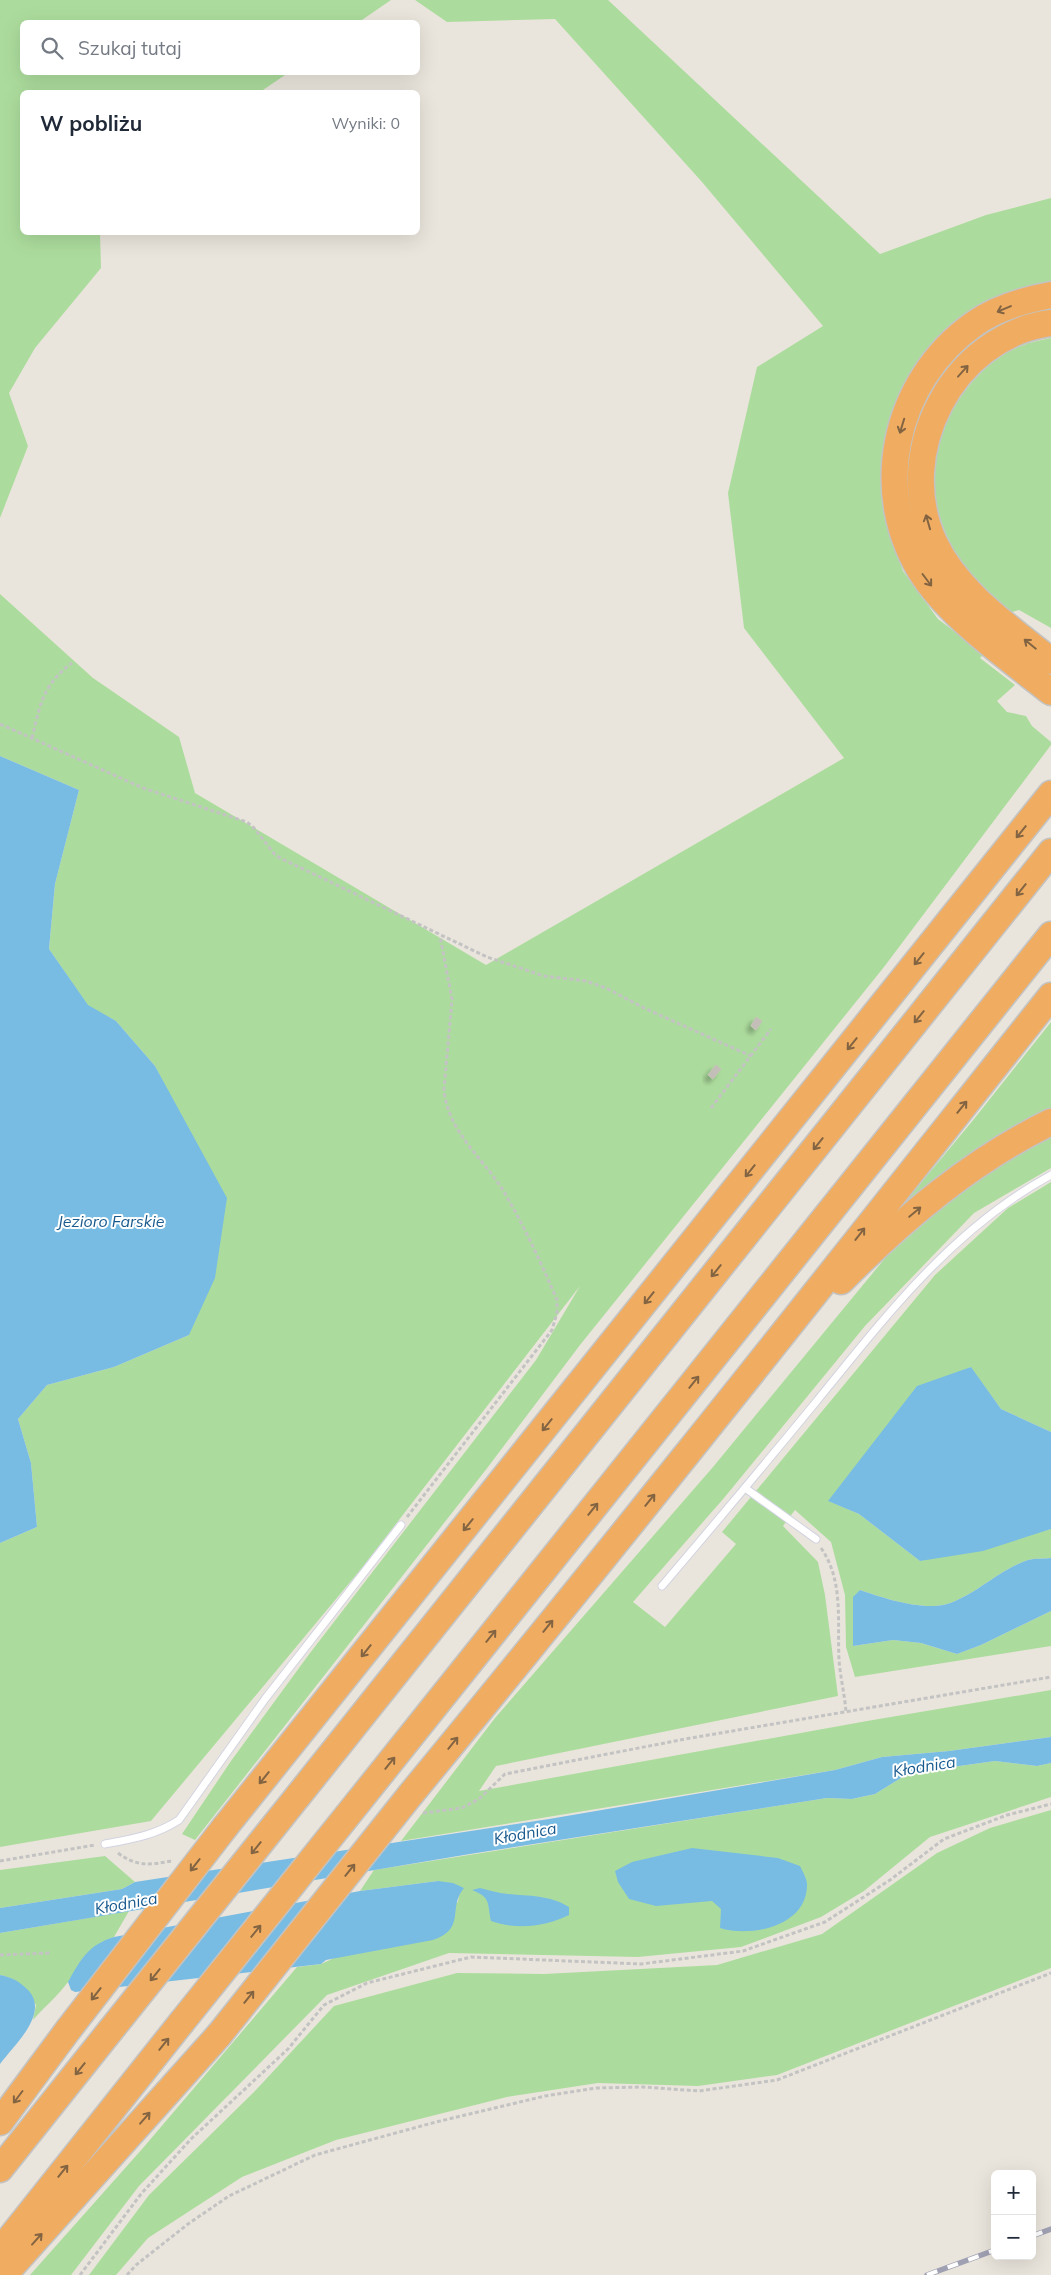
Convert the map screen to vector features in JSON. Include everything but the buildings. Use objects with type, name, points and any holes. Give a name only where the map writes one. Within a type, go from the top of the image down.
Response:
[{"type":"highway","points":[[1047,689],[968,624],[925,579],[910,553],[900,527],[894,500],[893,471],[897,441],[917,386],[937,358],[953,340],[975,323],[1003,309],[1051,295]]},
{"type":"highway","points":[[1051,323],[1019,332],[994,344],[974,359],[952,382],[939,403],[930,425],[924,448],[922,470],[926,518],[934,542],[952,571],[973,595],[1051,660]]},
{"type":"highway","points":[[0,2122],[68,2030],[225,1827],[1051,794]]},
{"type":"highway","points":[[0,2169],[1051,852]]},
{"type":"highway","points":[[0,2251],[1051,935]]},
{"type":"highway","points":[[4,2275],[218,2035],[766,1355],[872,1219],[1051,996]]},
{"type":"highway","points":[[766,1355],[887,1235],[928,1200],[996,1152],[1051,1122]]},
{"type":"lane","points":[[662,1586],[872,1333],[929,1269],[977,1224],[1021,1191],[1051,1175]]},
{"type":"lane","points":[[745,1488],[816,1539]]},
{"type":"lane","points":[[105,1844],[144,1836],[165,1829],[178,1820],[265,1699],[400,1525]]},
{"type":"path","points":[[32,738],[49,683],[57,674],[72,663]]},
{"type":"path","points":[[0,724],[143,788],[247,822],[276,856],[487,957],[560,979],[586,981],[606,988],[644,1008],[751,1056]]},
{"type":"path","points":[[400,1525],[552,1330],[557,1313],[557,1300],[506,1195],[452,1123],[446,1104],[444,1090],[452,999],[440,936]]},
{"type":"path","points":[[711,1108],[771,1030]]},
{"type":"path","points":[[816,1539],[830,1561],[837,1586],[839,1662],[845,1689],[846,1713]]},
{"type":"path","points":[[505,1774],[685,1739],[1051,1677]]},
{"type":"path","points":[[80,2275],[141,2194],[191,2140],[288,2049],[324,2005],[366,1983],[471,1958],[641,1964],[743,1951],[824,1922],[890,1880],[944,1839],[1007,1815],[1051,1804]]},
{"type":"path","points":[[0,1860],[105,1844]]},
{"type":"path","points":[[0,1954],[51,1953]]},
{"type":"path","points":[[127,2275],[151,2253],[229,2196],[314,2155],[436,2122],[562,2093],[596,2088],[643,2086],[698,2090],[777,2080],[1051,1973]]},
{"type":"green space","points":[[0,0],[391,0],[362,20],[20,20],[20,75],[285,75],[263,90],[20,90],[20,235],[100,235],[101,268],[35,348],[9,393],[28,446],[0,518]]},
{"type":"green space","points":[[415,0],[608,0],[880,254],[986,215],[1051,198],[1051,284],[974,309],[923,354],[897,401],[881,462],[884,516],[903,571],[938,619],[984,654],[980,658],[1015,685],[997,701],[1007,712],[1026,716],[1032,726],[1051,742],[1051,745],[884,967],[580,1345],[488,1467],[195,1840],[182,1834],[231,1761],[310,1653],[536,1360],[580,1286],[361,1569],[151,1821],[0,1847],[0,1543],[37,1527],[31,1463],[18,1419],[47,1385],[114,1367],[189,1335],[183,1120],[155,1066],[116,1021],[88,1006],[49,949],[55,884],[79,790],[0,756],[0,594],[93,678],[179,737],[195,793],[486,965],[844,758],[744,628],[728,493],[757,367],[823,326],[702,182],[555,19],[447,22]]},
{"type":"green space","points":[[1051,338],[1051,628],[1019,610],[1009,613],[970,577],[956,555],[944,530],[936,503],[933,478],[940,438],[948,419],[972,382],[1003,355],[1036,341]]},
{"type":"green space","points":[[1051,1022],[1051,1110],[906,1201],[974,1119]]},
{"type":"green space","points":[[1051,1136],[1051,1168],[974,1213],[865,1326],[724,1498],[633,1602],[665,1627],[736,1544],[722,1532],[935,1275],[1008,1208],[1051,1182],[1051,1432],[1001,1409],[970,1367],[829,1501],[859,1514],[920,1561],[1051,1529],[1051,1558],[1031,1559],[1017,1564],[968,1595],[947,1604],[937,1606],[915,1605],[860,1590],[853,1623],[853,1646],[893,1640],[921,1643],[957,1654],[981,1645],[1051,1611],[1051,1646],[855,1677],[846,1647],[845,1595],[831,1542],[795,1510],[783,1526],[818,1562],[825,1595],[838,1696],[496,1766],[479,1791],[1051,1690],[1051,1737],[949,1751],[882,1757],[835,1770],[401,1841],[495,1718],[713,1467],[886,1257],[971,1182],[1011,1156]]},
{"type":"green space","points":[[995,1761],[1037,1766],[1051,1763],[1051,1797],[930,1837],[864,1891],[821,1917],[741,1947],[638,1957],[449,1953],[327,1995],[139,2186],[71,2275],[30,2275],[143,2148],[297,1967],[321,1964],[458,1902],[459,1894],[438,1881],[360,1891],[374,1870],[827,1798],[852,1799],[875,1794],[909,1773]]},
{"type":"green space","points":[[1051,1810],[1051,1968],[777,2075],[698,2086],[598,2083],[507,2097],[336,2140],[242,2177],[148,2238],[116,2275],[89,2275],[149,2195],[254,2092],[334,2006],[457,1973],[544,1974],[717,1965],[822,1934],[937,1853],[990,1828]]},
{"type":"green space","points":[[105,1856],[135,1882],[122,1889],[0,1908],[0,1870]]},
{"type":"green space","points":[[129,1911],[114,1937],[97,1945],[86,1955],[64,1987],[33,2020],[36,2005],[29,1994],[18,1982],[0,1975],[0,1933]]},
{"type":"water","name":"Jezioro Farskie","points":[[0,756],[79,790],[55,884],[49,949],[88,1005],[116,1021],[155,1066],[227,1198],[215,1278],[189,1335],[114,1367],[47,1385],[18,1419],[31,1463],[37,1527],[0,1543]]},
{"type":"water","points":[[971,1367],[1001,1409],[1051,1432],[1051,1529],[983,1551],[920,1561],[859,1514],[828,1501],[917,1386]]},
{"type":"water","points":[[1051,1558],[1051,1611],[981,1645],[957,1654],[921,1643],[893,1640],[853,1646],[853,1597],[860,1590],[903,1603],[937,1606],[968,1595],[1017,1564],[1031,1559]]},
{"type":"water","name":"Kłodnica","points":[[1051,1737],[1051,1763],[1037,1766],[995,1761],[909,1773],[875,1794],[852,1799],[827,1798],[470,1854],[0,1933],[0,1908],[122,1889],[135,1882],[549,1819],[835,1770],[882,1757],[949,1751]]},
{"type":"water","points":[[692,1848],[778,1858],[800,1866],[807,1882],[805,1898],[798,1910],[788,1919],[776,1925],[762,1930],[733,1931],[720,1928],[721,1909],[712,1901],[656,1906],[629,1899],[618,1882],[615,1871],[632,1862]]},
{"type":"water","points":[[438,1881],[453,1883],[464,1888],[459,1895],[455,1917],[450,1930],[433,1940],[326,1960],[321,1964],[75,1992],[71,1990],[68,1982],[77,1966],[91,1949],[105,1940],[114,1937],[360,1891]]},
{"type":"water","points":[[480,1888],[504,1894],[554,1900],[569,1907],[569,1915],[541,1925],[531,1926],[511,1926],[491,1921],[488,1902],[483,1896],[472,1890]]},
{"type":"water","points":[[0,1975],[15,1980],[24,1986],[33,1998],[35,2008],[28,2028],[0,2064]]},
{"type":"railway","points":[[1036,2235],[1051,2229]]},
{"type":"railway","points":[[927,2275],[991,2251]]}]
